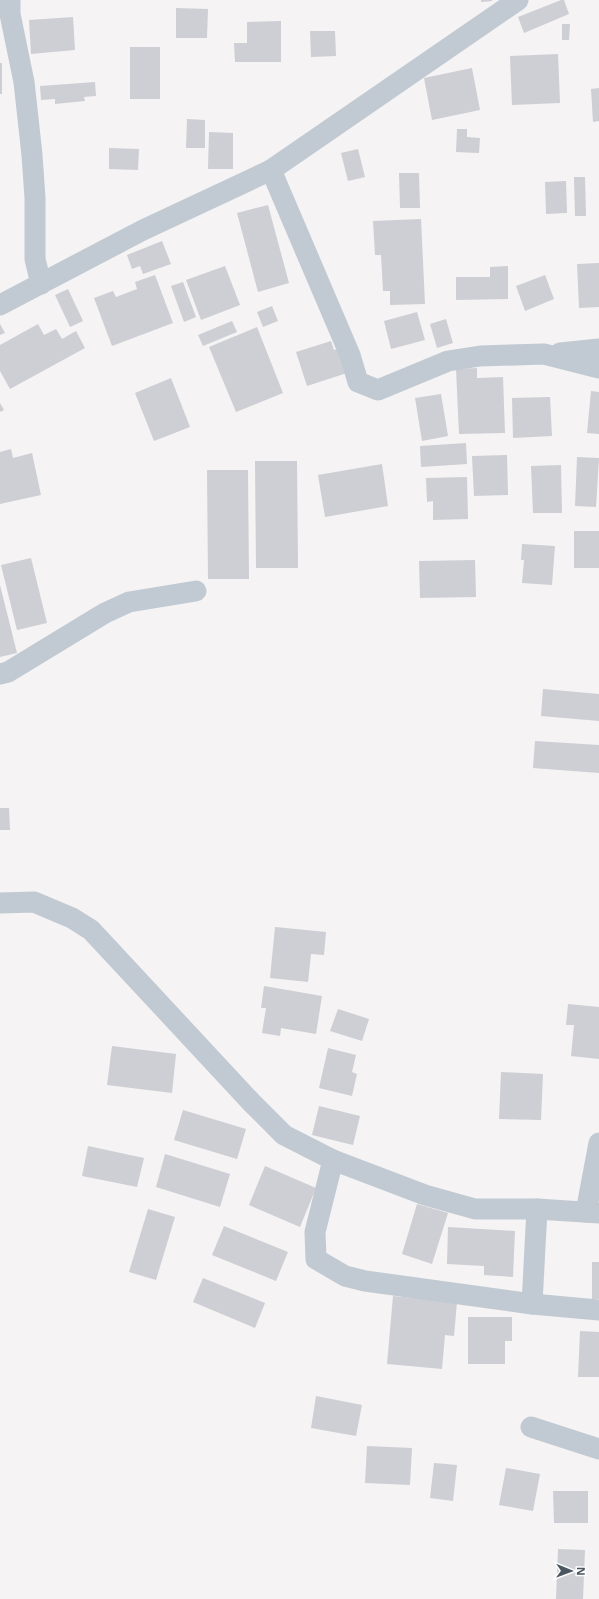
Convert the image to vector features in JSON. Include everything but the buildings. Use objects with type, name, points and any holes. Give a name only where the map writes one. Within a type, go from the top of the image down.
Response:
[{"type":"street","points":[[10,0],[10,14],[24,82],[32,155],[35,198],[34,258],[41,284]]},
{"type":"street","points":[[0,305],[143,230],[271,170],[518,0]]},
{"type":"street","points":[[271,170],[347,348],[358,382],[378,390],[448,361],[480,356],[544,354],[599,349]]},
{"type":"street","points":[[544,354],[599,368]]},
{"type":"street","points":[[0,674],[8,672],[105,613],[129,602],[196,591]]},
{"type":"street","points":[[0,903],[34,902],[72,918],[91,930],[252,1103],[284,1135],[333,1160],[425,1195],[475,1209],[537,1209],[592,1212],[599,1143]]},
{"type":"street","points":[[333,1160],[315,1232],[316,1259],[345,1276],[365,1281],[532,1304],[599,1310]]},
{"type":"street","points":[[532,1304],[537,1209]]},
{"type":"street","points":[[530,1427],[599,1449]]}]
